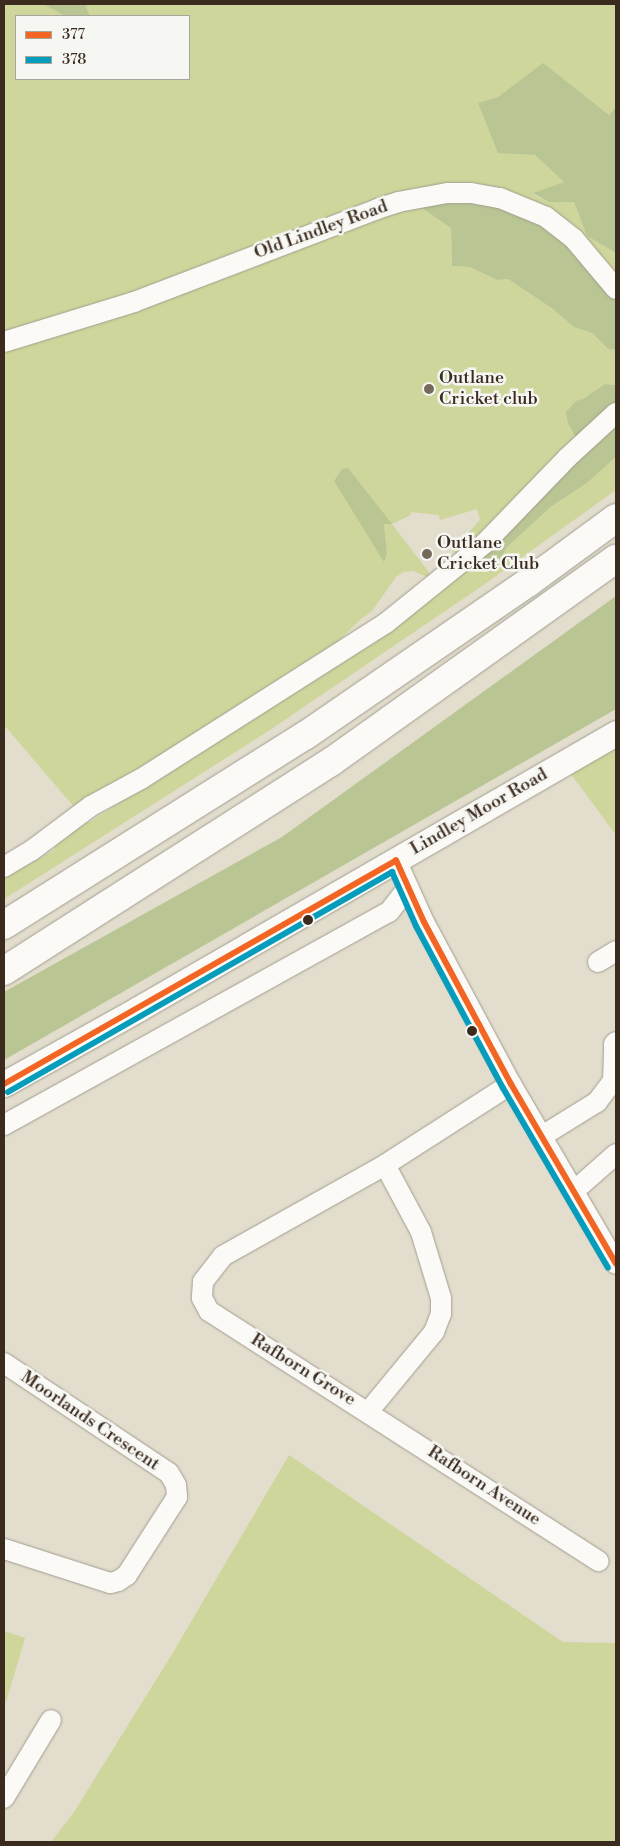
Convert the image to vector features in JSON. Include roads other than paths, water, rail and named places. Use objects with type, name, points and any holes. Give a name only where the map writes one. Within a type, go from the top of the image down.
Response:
[{"type":"highway","points":[[4,926],[306,735],[529,582],[616,518]]},
{"type":"highway","points":[[4,971],[331,762],[616,559]]},
{"type":"main road","name":"Lindley Moor Road","points":[[4,1084],[616,732]]},
{"type":"street","name":"Old Lindley Road","points":[[4,342],[134,302],[384,207],[447,194],[471,194],[500,198],[546,217],[574,239],[616,289]]},
{"type":"street","points":[[4,867],[31,852],[62,826],[91,806],[149,774],[386,623],[485,543],[567,458],[616,413]]},
{"type":"street","points":[[396,860],[424,922],[512,1084],[616,1264]]},
{"type":"street","points":[[4,1125],[389,912],[408,888]]},
{"type":"street","points":[[598,962],[616,951]]},
{"type":"street","points":[[542,1136],[597,1102],[613,1082],[614,1044],[616,1042]]},
{"type":"street","name":"Rafborn Grove","points":[[385,1165],[421,1232],[441,1298],[441,1314],[434,1332],[368,1412],[210,1311],[202,1298],[203,1282],[223,1256],[385,1165],[512,1084]]},
{"type":"street","points":[[574,1191],[616,1154]]},
{"type":"street","name":"Moorlands Crescent","points":[[4,1363],[169,1473],[176,1486],[176,1498],[128,1575],[118,1581],[110,1583],[4,1549]]},
{"type":"street","name":"Rafborn Avenue","points":[[368,1412],[599,1561]]},
{"type":"street","points":[[4,1798],[52,1720]]},
{"type":"place","name":"Outlane Cricket club","points":[[429,389]]},
{"type":"place","name":"Outlane Cricket Club","points":[[427,554]]}]
